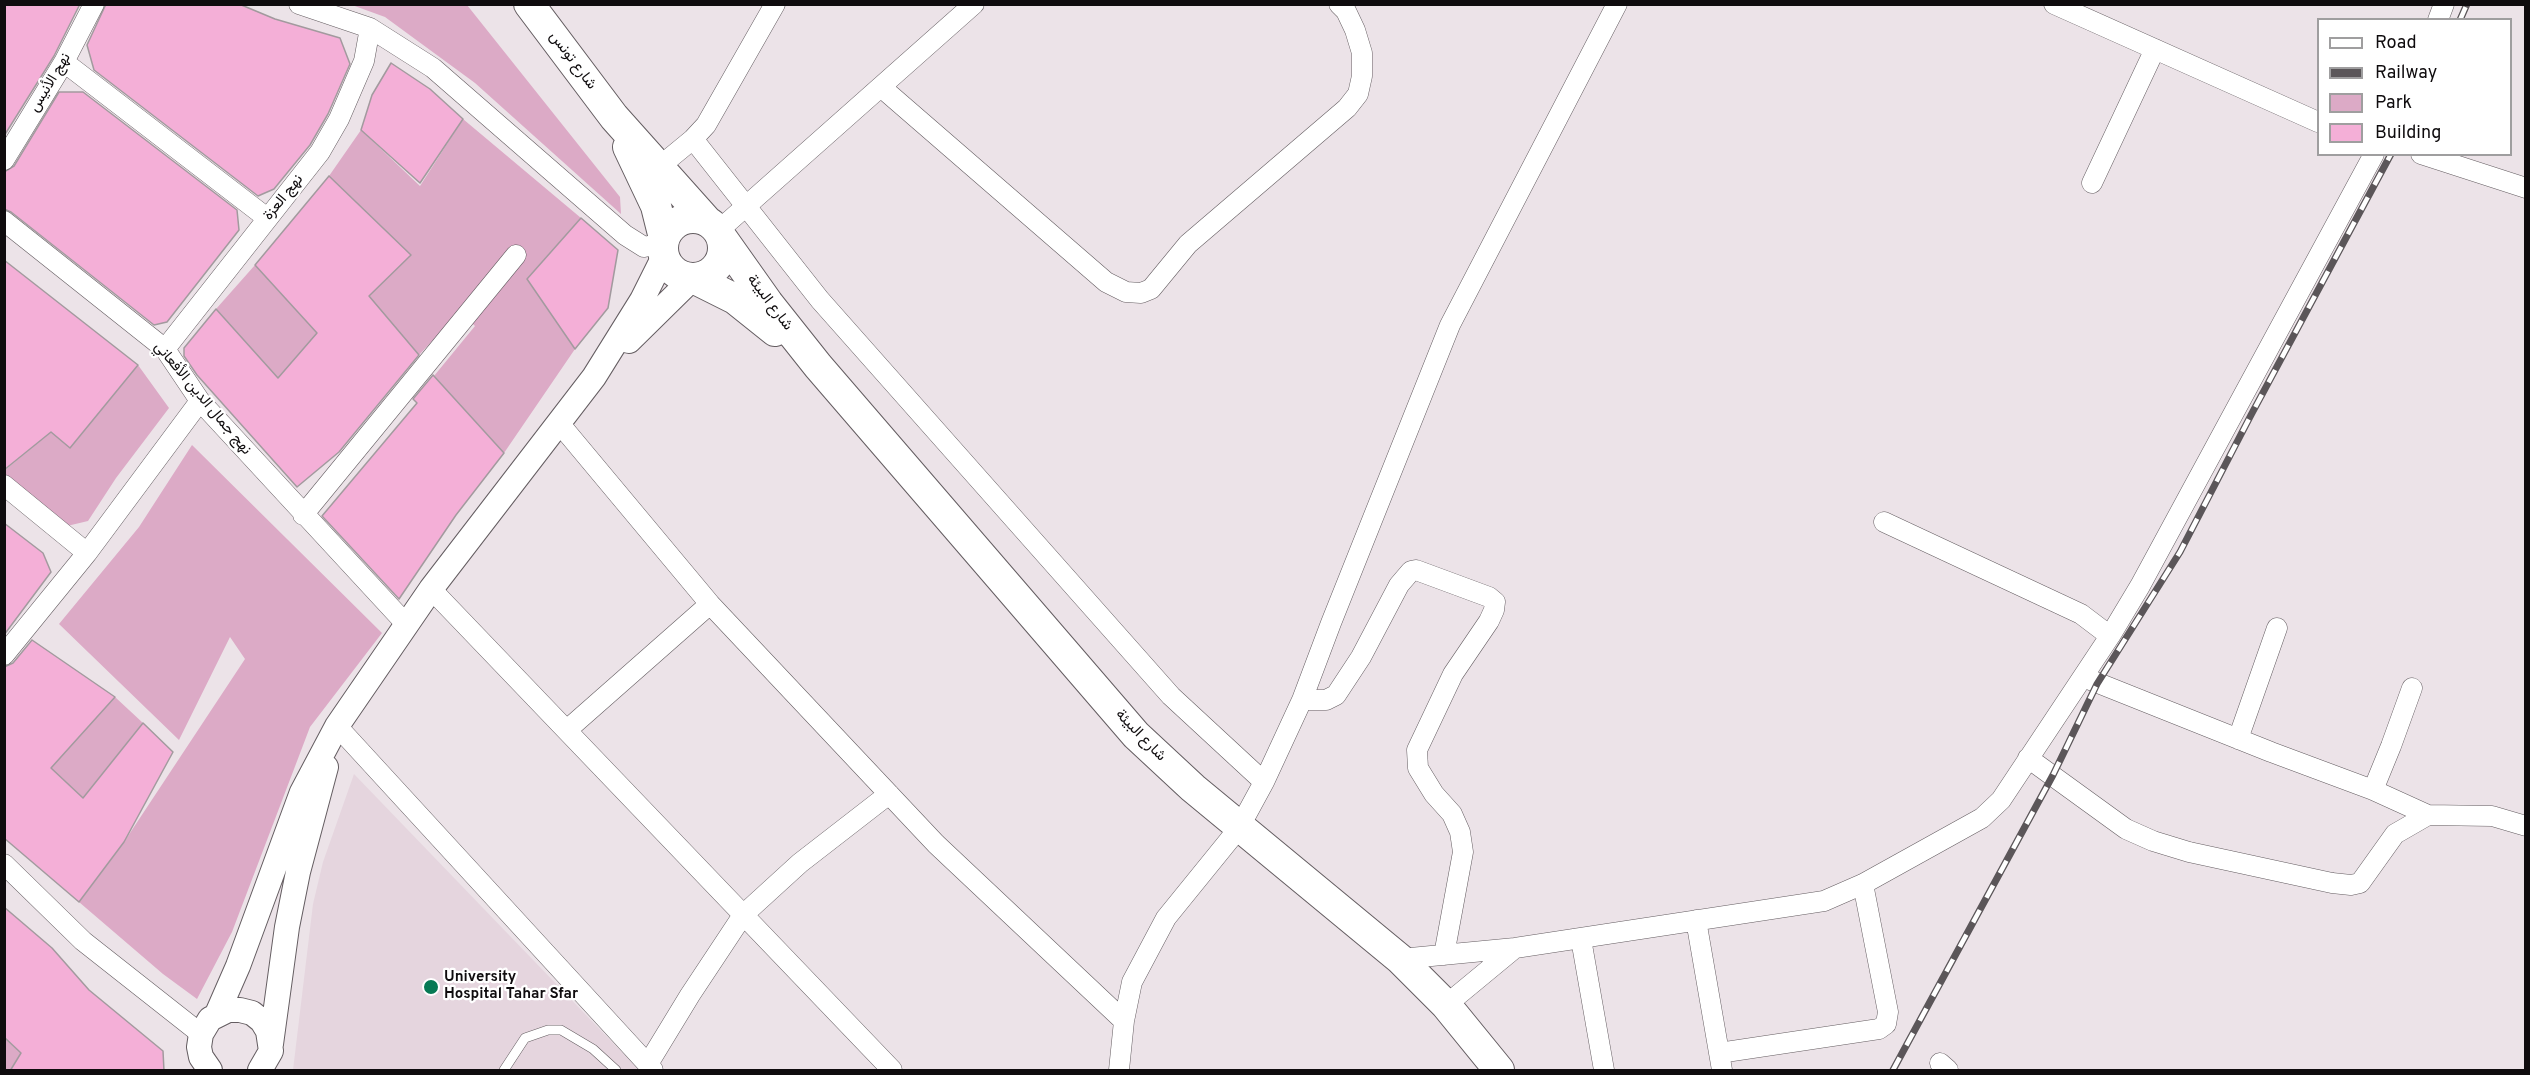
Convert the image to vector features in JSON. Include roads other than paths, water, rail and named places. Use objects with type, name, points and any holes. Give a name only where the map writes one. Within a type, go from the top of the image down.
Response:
[{"type":"main road","name":"شارع تونس","points":[[529,4],[614,117],[715,230]]},
{"type":"main road","name":"شارع تونس","points":[[614,117],[656,206],[663,246]]},
{"type":"main road","points":[[696,218],[715,230],[722,257],[711,273],[693,278],[674,272],[663,246],[677,222],[696,218]]},
{"type":"main road","name":"شارع البيئة","points":[[715,230],[768,303],[818,366],[1136,735],[1239,828],[1400,960],[1446,1005],[1499,1071]]},
{"type":"main road","name":"شارع البيئة","points":[[693,278],[735,299],[818,366]]},
{"type":"street","name":"نهج الأنيس","points":[[4,160],[64,62],[94,4]]},
{"type":"street","points":[[217,1014],[238,966],[302,792],[337,726],[431,589],[594,377],[642,300],[663,246],[644,247],[625,235],[433,68],[370,28],[299,4]]},
{"type":"street","points":[[659,167],[693,140],[706,125],[776,4]]},
{"type":"street","points":[[715,230],[747,205],[974,4]]},
{"type":"street","points":[[881,87],[1106,282],[1125,292],[1141,293],[1151,289],[1188,244],[1347,108],[1358,94],[1362,76],[1362,53],[1355,30],[1346,11],[1339,4]]},
{"type":"street","points":[[1119,1071],[1124,1021],[1132,982],[1160,928],[1239,828],[1264,782],[1302,700],[1330,623],[1450,325],[1617,4]]},
{"type":"street","points":[[2054,4],[2317,121]]},
{"type":"street","name":"نهج العزة","points":[[165,349],[320,152],[339,119],[364,61],[370,28]]},
{"type":"street","points":[[2092,183],[2155,49]]},
{"type":"street","points":[[64,62],[267,218]]},
{"type":"street","points":[[693,140],[747,205],[820,300],[1171,696],[1264,782]]},
{"type":"street","points":[[1400,960],[1581,939],[1824,901],[1863,884],[1982,818],[2001,800],[2110,636],[2140,586],[2373,156]]},
{"type":"street","points":[[2427,156],[2526,188]]},
{"type":"street","name":"نهج جمال الدين الأفعاني","points":[[4,221],[165,349],[200,401],[406,624]]},
{"type":"street","points":[[303,515],[516,255]]},
{"type":"street","points":[[594,377],[665,303],[693,278]]},
{"type":"street","points":[[4,655],[87,553],[200,401]]},
{"type":"street","points":[[559,423],[710,604],[888,794],[936,844],[1124,1021]]},
{"type":"street","points":[[4,485],[87,553]]},
{"type":"street","points":[[1884,522],[2081,614],[2110,636]]},
{"type":"street","points":[[1302,700],[1326,700],[1336,694],[1361,657],[1399,585],[1411,571],[1416,570],[1489,597],[1495,602],[1489,621],[1453,674],[1417,750],[1418,768],[1434,794],[1452,814],[1462,842],[1463,852],[1444,955]]},
{"type":"street","points":[[431,589],[892,1071]]},
{"type":"street","points":[[567,730],[710,604]]},
{"type":"street","points":[[2238,739],[2277,628]]},
{"type":"street","points":[[2083,677],[2238,739],[2373,789],[2428,815],[2492,816],[2526,826]]},
{"type":"street","points":[[2373,789],[2412,688]]},
{"type":"street","points":[[337,726],[650,1067],[690,994],[743,915],[800,863],[888,794]]},
{"type":"street","points":[[267,1061],[287,927],[298,872],[337,726]]},
{"type":"street","points":[[2028,758],[2126,829],[2153,841],[2189,852],[2332,883],[2352,885],[2360,883],[2395,834],[2428,815]]},
{"type":"street","points":[[4,864],[83,941],[200,1041],[201,1057],[210,1071]]},
{"type":"street","points":[[1696,920],[1720,1062],[1879,1029],[1886,1024],[1888,1012],[1863,884]]},
{"type":"street","points":[[1581,939],[1604,1071]]},
{"type":"street","points":[[1446,1005],[1515,948]]},
{"type":"street","points":[[189,1071],[210,1019],[228,1010],[252,1013],[265,1026],[267,1061]]},
{"type":"lane","points":[[504,1071],[525,1038],[548,1030],[561,1030],[593,1050],[616,1071]]},
{"type":"railway","points":[[2461,18],[2467,4]]},
{"type":"railway","points":[[1893,1070],[2053,775],[2097,684],[2180,552],[2390,156]]},
{"type":"place","name":"University Hospital Tahar Sfar","points":[[431,987]]}]
